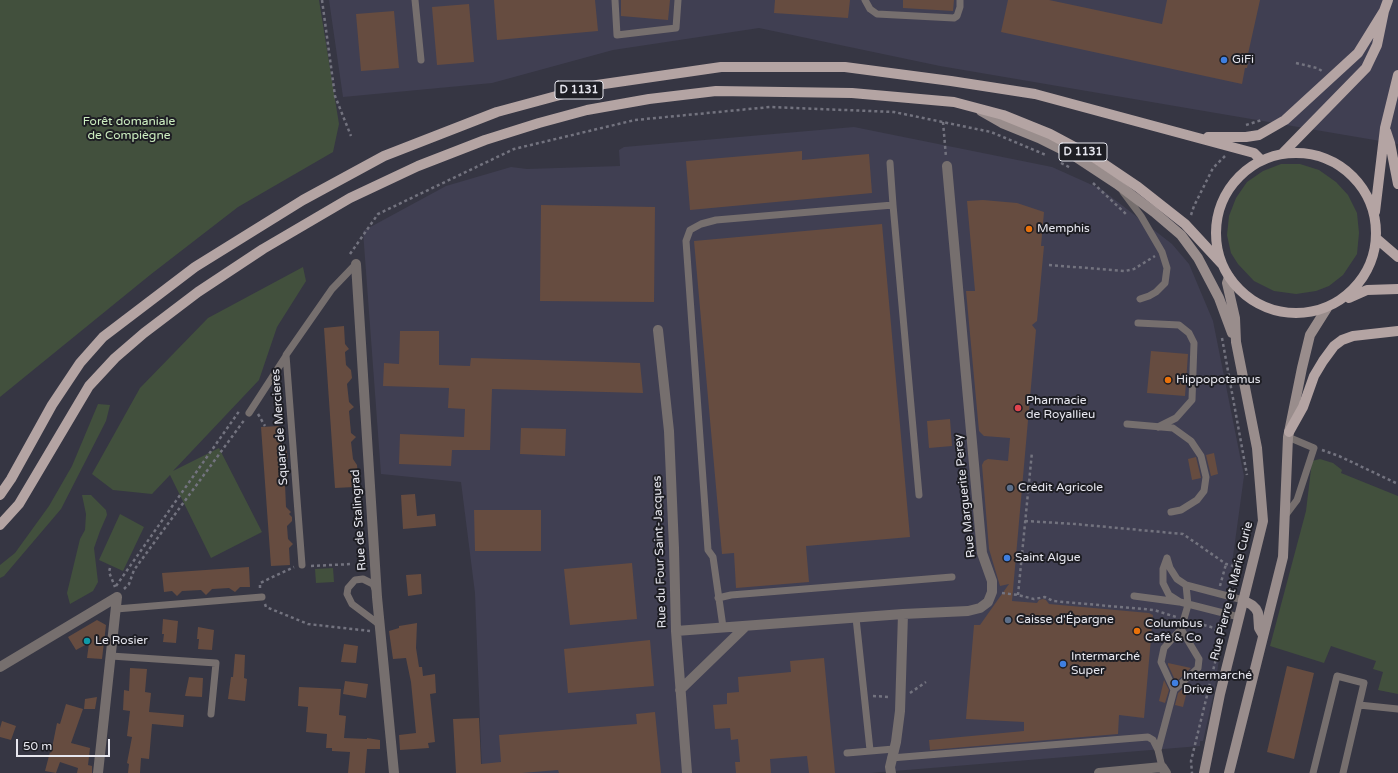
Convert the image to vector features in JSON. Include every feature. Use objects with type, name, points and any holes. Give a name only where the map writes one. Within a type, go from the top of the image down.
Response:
[{"type":"main road","points":[[1282,154],[1366,68],[1377,45],[1384,11],[1388,0]]},
{"type":"main road","points":[[1196,137],[1246,137],[1259,134],[1285,120],[1358,54],[1384,11]]},
{"type":"main road","name":"D 1131","points":[[0,495],[11,479],[52,404],[80,363],[103,338],[195,267],[303,200],[384,156],[497,112],[597,85],[721,67],[845,67],[1035,94],[1254,153],[1261,160]]},
{"type":"main road","points":[[1374,214],[1385,128],[1398,75]]},
{"type":"main road","name":"D 1131","points":[[0,525],[19,504],[89,386],[115,358],[144,333],[198,292],[263,249],[350,198],[418,166],[485,140],[587,110],[649,99],[716,91],[852,93],[954,102],[1003,115],[1050,134],[1095,158],[1138,187],[1185,224],[1222,264]]},
{"type":"main road","points":[[971,107],[1072,155],[1117,184],[1181,235],[1198,258],[1219,298],[1236,342]]},
{"type":"main road","points":[[1385,128],[1390,143],[1398,184]]},
{"type":"main road","points":[[1229,773],[1283,557],[1285,485],[1289,435],[1310,335],[1331,306],[1356,288],[1370,265],[1376,239],[1376,226],[1374,214],[1365,192],[1350,173],[1329,160],[1306,154],[1282,154],[1261,160],[1239,177],[1225,195],[1217,218],[1216,241],[1222,264],[1229,277],[1248,298],[1272,310],[1300,314],[1331,306],[1367,290],[1398,288]]},
{"type":"main road","points":[[1376,239],[1398,257]]},
{"type":"main road","points":[[1229,277],[1227,283],[1235,318],[1236,342]]},
{"type":"main road","points":[[1289,435],[1303,407],[1314,376],[1334,346],[1342,340],[1353,336],[1398,331]]},
{"type":"main road","name":"Rue Pierre et Marie Curie","points":[[1204,773],[1220,694],[1263,521],[1257,448],[1236,342]]},
{"type":"main road","points":[[1243,600],[1256,609],[1258,613],[1259,628],[1264,635]]},
{"type":"street","name":"Rue Marguerite Perey","points":[[947,166],[982,553],[992,581],[992,592]]},
{"type":"street","name":"Rue de Stalingrad","points":[[356,264],[377,597],[394,773]]},
{"type":"street","name":"Rue du Four Saint-Jacques","points":[[658,330],[669,431],[676,630],[687,773]]},
{"type":"street","points":[[98,773],[116,609],[116,592]]},
{"type":"street","points":[[0,667],[116,592]]},
{"type":"street","points":[[676,630],[902,614],[968,611],[980,608],[988,602],[992,592]]},
{"type":"street","points":[[891,773],[890,767],[892,753],[900,710],[902,614]]},
{"type":"street","points":[[680,690],[746,626]]},
{"type":"street","points":[[1099,773],[1164,770]]},
{"type":"lane","points":[[414,0],[421,60]]},
{"type":"lane","points":[[616,0],[617,35],[676,28],[678,0]]},
{"type":"lane","points":[[865,0],[870,9],[877,14],[954,18],[960,7],[960,0]]},
{"type":"lane","points":[[890,163],[919,495]]},
{"type":"lane","points":[[1117,184],[1141,216],[1162,252],[1167,268],[1165,283],[1156,292],[1140,299]]},
{"type":"lane","points":[[723,627],[713,557],[708,550],[686,240],[690,230],[701,224],[716,220],[893,205]]},
{"type":"lane","name":"Square de Mercieres","points":[[302,565],[286,355],[332,289],[356,264]]},
{"type":"lane","points":[[1138,323],[1179,325],[1189,333],[1194,342],[1192,400],[1176,418],[1158,427]]},
{"type":"lane","points":[[250,413],[286,355]]},
{"type":"lane","points":[[1127,424],[1173,428],[1191,441],[1201,456],[1206,477],[1204,491],[1197,500],[1180,510],[1171,512]]},
{"type":"lane","points":[[1285,516],[1297,500],[1314,448],[1289,435]]},
{"type":"lane","points":[[1239,617],[1188,605],[1169,595],[1163,583],[1163,569],[1167,558],[1170,568],[1177,579],[1186,585],[1243,600]]},
{"type":"lane","points":[[718,598],[731,595],[952,577]]},
{"type":"lane","points":[[377,597],[373,584],[363,579],[355,580],[348,588],[347,594],[352,604],[380,628]]},
{"type":"lane","points":[[1174,690],[1161,662],[1164,648],[1181,630],[1188,605],[1186,585]]},
{"type":"lane","points":[[1134,596],[1180,602]]},
{"type":"lane","points":[[116,609],[262,597]]},
{"type":"lane","points":[[856,618],[870,750]]},
{"type":"lane","points":[[1158,750],[1174,690],[1198,668],[1199,659],[1181,630]]},
{"type":"lane","points":[[111,656],[216,663],[211,714]]},
{"type":"lane","points":[[1313,773],[1337,676],[1364,682],[1342,773]]},
{"type":"lane","points":[[1359,705],[1398,709]]},
{"type":"lane","points":[[847,753],[870,750],[892,753],[1148,737],[1153,740],[1158,750],[1164,770]]},
{"type":"path","points":[[322,0],[335,96],[352,136]]},
{"type":"path","points":[[1296,63],[1317,68],[1323,72]]},
{"type":"path","points":[[1317,77],[1328,66]]},
{"type":"path","points":[[346,259],[378,214],[514,149],[635,120],[770,106],[894,112],[991,132],[1053,158]]},
{"type":"path","points":[[1237,136],[1239,130],[1245,125],[1265,119]]},
{"type":"path","points":[[943,122],[947,166]]},
{"type":"path","points":[[1185,224],[1192,214],[1194,206],[1213,168],[1233,147]]},
{"type":"path","points":[[1059,162],[1077,172]]},
{"type":"path","points":[[1089,179],[1132,219]]},
{"type":"path","points":[[1049,265],[1125,271],[1134,269],[1162,252]]},
{"type":"path","points":[[1221,333],[1248,482]]},
{"type":"path","points":[[116,592],[242,407]]},
{"type":"path","points":[[116,592],[129,584],[134,570],[250,413]]},
{"type":"path","points":[[1314,448],[1339,456],[1398,484]]},
{"type":"path","points":[[1018,594],[1032,452]]},
{"type":"path","points":[[1025,521],[1183,534],[1226,564],[1251,571]]},
{"type":"path","points":[[1240,568],[1242,561]]},
{"type":"path","points":[[352,564],[314,567],[302,565],[288,569],[260,583],[262,597],[266,607],[308,624],[380,628]]},
{"type":"path","points":[[110,568],[108,572],[116,592]]},
{"type":"path","points":[[992,592],[1018,594],[1034,600],[1045,597],[1053,601],[1154,610],[1211,627],[1222,634],[1191,761],[1192,773]]},
{"type":"shaded area","points":[[329,0],[1398,0],[1398,144],[940,66],[759,28],[613,50],[492,83],[343,97]]},
{"type":"shaded area","points":[[854,127],[1052,167],[1101,189],[1172,244],[1189,264],[1213,321],[1244,476],[1215,688],[1203,741],[1200,741],[1200,746],[870,773],[482,773],[475,593],[461,482],[381,474],[363,231],[446,186],[511,167],[527,169],[620,166],[619,150],[624,147]]},
{"type":"green space","name":"Forêt domaniale de Compiègne","points":[[0,0],[319,0],[339,124],[333,152],[238,207],[150,275],[0,397]]},
{"type":"green space","points":[[1281,164],[1300,164],[1319,170],[1336,182],[1348,195],[1357,213],[1359,233],[1357,254],[1343,275],[1329,286],[1316,291],[1296,294],[1274,291],[1254,281],[1238,264],[1231,253],[1227,235],[1229,216],[1236,198],[1247,182],[1263,171]]},
{"type":"green space","points":[[303,267],[306,281],[277,327],[259,380],[173,471],[219,448],[262,532],[211,558],[170,475],[152,494],[113,490],[92,474],[140,388],[208,318]]},
{"type":"green space","points":[[98,404],[110,405],[106,421],[61,509],[4,576],[0,578],[0,565],[15,553],[49,506],[72,466]]},
{"type":"green space","points":[[1320,459],[1333,463],[1342,470],[1341,473],[1398,496],[1398,694],[1378,690],[1383,672],[1373,669],[1376,661],[1331,646],[1324,663],[1270,646],[1306,511],[1312,461]]},
{"type":"green space","points":[[82,495],[91,495],[106,510],[107,515],[94,548],[98,582],[93,591],[70,604],[67,593],[80,539],[85,530],[86,514]]},
{"type":"green space","points":[[120,514],[144,527],[123,571],[99,560]]},
{"type":"green space","points":[[333,568],[334,582],[316,583],[315,569]]},
{"type":"building","points":[[494,0],[595,0],[598,31],[497,40]]},
{"type":"building","points":[[621,0],[670,0],[668,20],[621,16]]},
{"type":"building","points":[[775,0],[850,0],[848,18],[774,13]]},
{"type":"building","points":[[903,0],[954,0],[953,11],[903,8]]},
{"type":"building","points":[[1008,0],[1049,0],[1162,24],[1167,0],[1260,0],[1248,54],[1250,55],[1247,68],[1245,68],[1242,84],[1001,32]]},
{"type":"building","points":[[469,4],[474,62],[437,65],[432,7]]},
{"type":"building","points":[[394,11],[399,68],[361,71],[356,14]]},
{"type":"building","points":[[802,151],[802,160],[869,154],[872,193],[690,210],[686,161]]},
{"type":"building","points":[[983,200],[1017,203],[1044,212],[1041,246],[1044,246],[1037,321],[1032,325],[1036,330],[1012,601],[1037,603],[1039,600],[1043,599],[1049,604],[1149,613],[1153,615],[1144,718],[1119,715],[1118,734],[930,750],[929,740],[1024,731],[1024,722],[966,719],[974,625],[980,625],[1009,584],[1000,586],[989,549],[982,465],[984,461],[988,459],[1008,461],[1010,438],[984,436],[979,431],[966,291],[975,291],[967,201]]},
{"type":"building","points":[[541,205],[655,207],[654,302],[540,301]]},
{"type":"building","points":[[882,224],[910,537],[806,546],[809,582],[736,588],[734,553],[722,554],[694,241]]},
{"type":"building","points":[[344,326],[345,344],[349,349],[345,352],[346,365],[351,370],[352,378],[347,384],[349,402],[354,407],[349,411],[351,433],[356,437],[351,442],[353,459],[357,465],[358,475],[354,482],[354,487],[335,488],[324,328]]},
{"type":"building","points":[[400,331],[439,331],[439,365],[470,366],[471,358],[640,363],[643,393],[492,389],[490,450],[452,450],[451,466],[399,464],[400,434],[464,437],[465,409],[448,408],[449,388],[383,386],[384,363],[399,364]]},
{"type":"building","points":[[1151,351],[1188,354],[1185,396],[1147,393]]},
{"type":"building","points":[[950,419],[952,446],[929,448],[927,421]]},
{"type":"building","points":[[280,426],[282,445],[286,448],[288,458],[283,462],[284,475],[289,480],[285,484],[286,507],[291,512],[289,514],[292,517],[292,521],[287,526],[288,539],[293,544],[289,548],[290,565],[271,566],[261,427]]},
{"type":"building","points":[[521,428],[566,429],[565,456],[520,454]]},
{"type":"building","points":[[1214,453],[1218,474],[1211,476],[1206,455]]},
{"type":"building","points":[[1196,457],[1201,478],[1192,480],[1188,459]]},
{"type":"building","points":[[415,494],[417,516],[435,514],[436,526],[403,529],[401,495]]},
{"type":"building","points":[[474,510],[541,510],[541,551],[475,551]]},
{"type":"building","points":[[632,563],[637,619],[570,625],[564,569]]},
{"type":"building","points":[[249,567],[250,587],[240,587],[235,592],[229,588],[212,589],[206,595],[201,590],[182,591],[177,596],[172,591],[164,592],[162,573]]},
{"type":"building","points":[[421,574],[422,594],[408,596],[406,575]]},
{"type":"building","points":[[163,619],[178,621],[176,643],[163,642]]},
{"type":"building","name":"Le Rosier","points":[[97,620],[106,625],[102,659],[87,658],[89,643],[76,650],[68,637]]},
{"type":"building","points":[[417,623],[416,648],[419,667],[422,667],[423,676],[435,674],[436,693],[430,694],[435,742],[428,743],[429,748],[400,750],[399,735],[416,733],[411,682],[406,658],[393,659],[389,631],[399,628],[399,626]]},
{"type":"building","points":[[198,627],[214,630],[212,650],[198,649]]},
{"type":"building","points":[[650,640],[654,686],[568,693],[564,649]]},
{"type":"building","points":[[344,644],[358,646],[356,663],[341,662]]},
{"type":"building","points":[[235,654],[245,655],[244,678],[247,679],[245,701],[228,699],[231,677],[233,677]]},
{"type":"building","points":[[824,658],[835,773],[809,773],[807,756],[770,759],[771,773],[736,773],[735,762],[740,762],[738,739],[731,740],[730,728],[715,729],[713,705],[727,704],[727,693],[739,692],[738,677],[791,672],[790,661]]},
{"type":"building","points":[[1168,663],[1191,668],[1176,682]]},
{"type":"building","points":[[1287,666],[1314,673],[1294,759],[1267,752]]},
{"type":"building","points":[[130,668],[147,669],[145,692],[151,693],[149,712],[184,715],[183,727],[152,724],[149,759],[141,758],[140,773],[128,773],[129,764],[127,763],[132,737],[127,736],[130,711],[123,710],[124,690],[129,691]]},
{"type":"building","points":[[189,677],[203,678],[202,697],[185,696]]},
{"type":"building","points":[[1164,680],[1169,690],[1165,703],[1159,701]]},
{"type":"building","points":[[345,681],[368,684],[366,698],[343,694]]},
{"type":"building","points":[[1189,683],[1183,707],[1175,705],[1178,693]]},
{"type":"building","points":[[299,687],[341,689],[339,715],[346,716],[344,738],[367,738],[380,740],[380,749],[367,749],[365,773],[348,773],[350,752],[332,751],[332,748],[326,748],[327,734],[306,732],[308,707],[298,706]]},
{"type":"building","points":[[97,697],[95,709],[84,709],[85,699]]},
{"type":"building","points":[[66,704],[83,709],[71,743],[90,748],[88,765],[92,766],[92,773],[77,773],[78,768],[60,762],[56,773],[45,771],[50,752],[51,753],[57,723],[60,724]]},
{"type":"building","points":[[655,712],[661,773],[559,773],[558,770],[522,773],[456,773],[453,719],[479,718],[481,764],[501,762],[499,735],[637,724],[636,714]]},
{"type":"building","points":[[2,721],[16,726],[11,740],[0,737]]},
{"type":"place","name":"GiFi","points":[[1224,60]]},
{"type":"place","name":"Memphis","points":[[1029,229]]},
{"type":"place","name":"Hippopotamus","points":[[1168,380]]},
{"type":"place","name":"Pharmacie de Royallieu","points":[[1018,408]]},
{"type":"place","name":"Crédit Agricole","points":[[1010,488]]},
{"type":"place","name":"Saint Algue","points":[[1007,558]]},
{"type":"place","name":"Caisse d'Épargne","points":[[1008,620]]},
{"type":"place","name":"Columbus Café & Co","points":[[1137,631]]},
{"type":"place","name":"Le Rosier","points":[[87,641]]},
{"type":"place","name":"Intermarché Super","points":[[1063,664]]},
{"type":"place","name":"Intermarché Drive","points":[[1175,683]]}]
